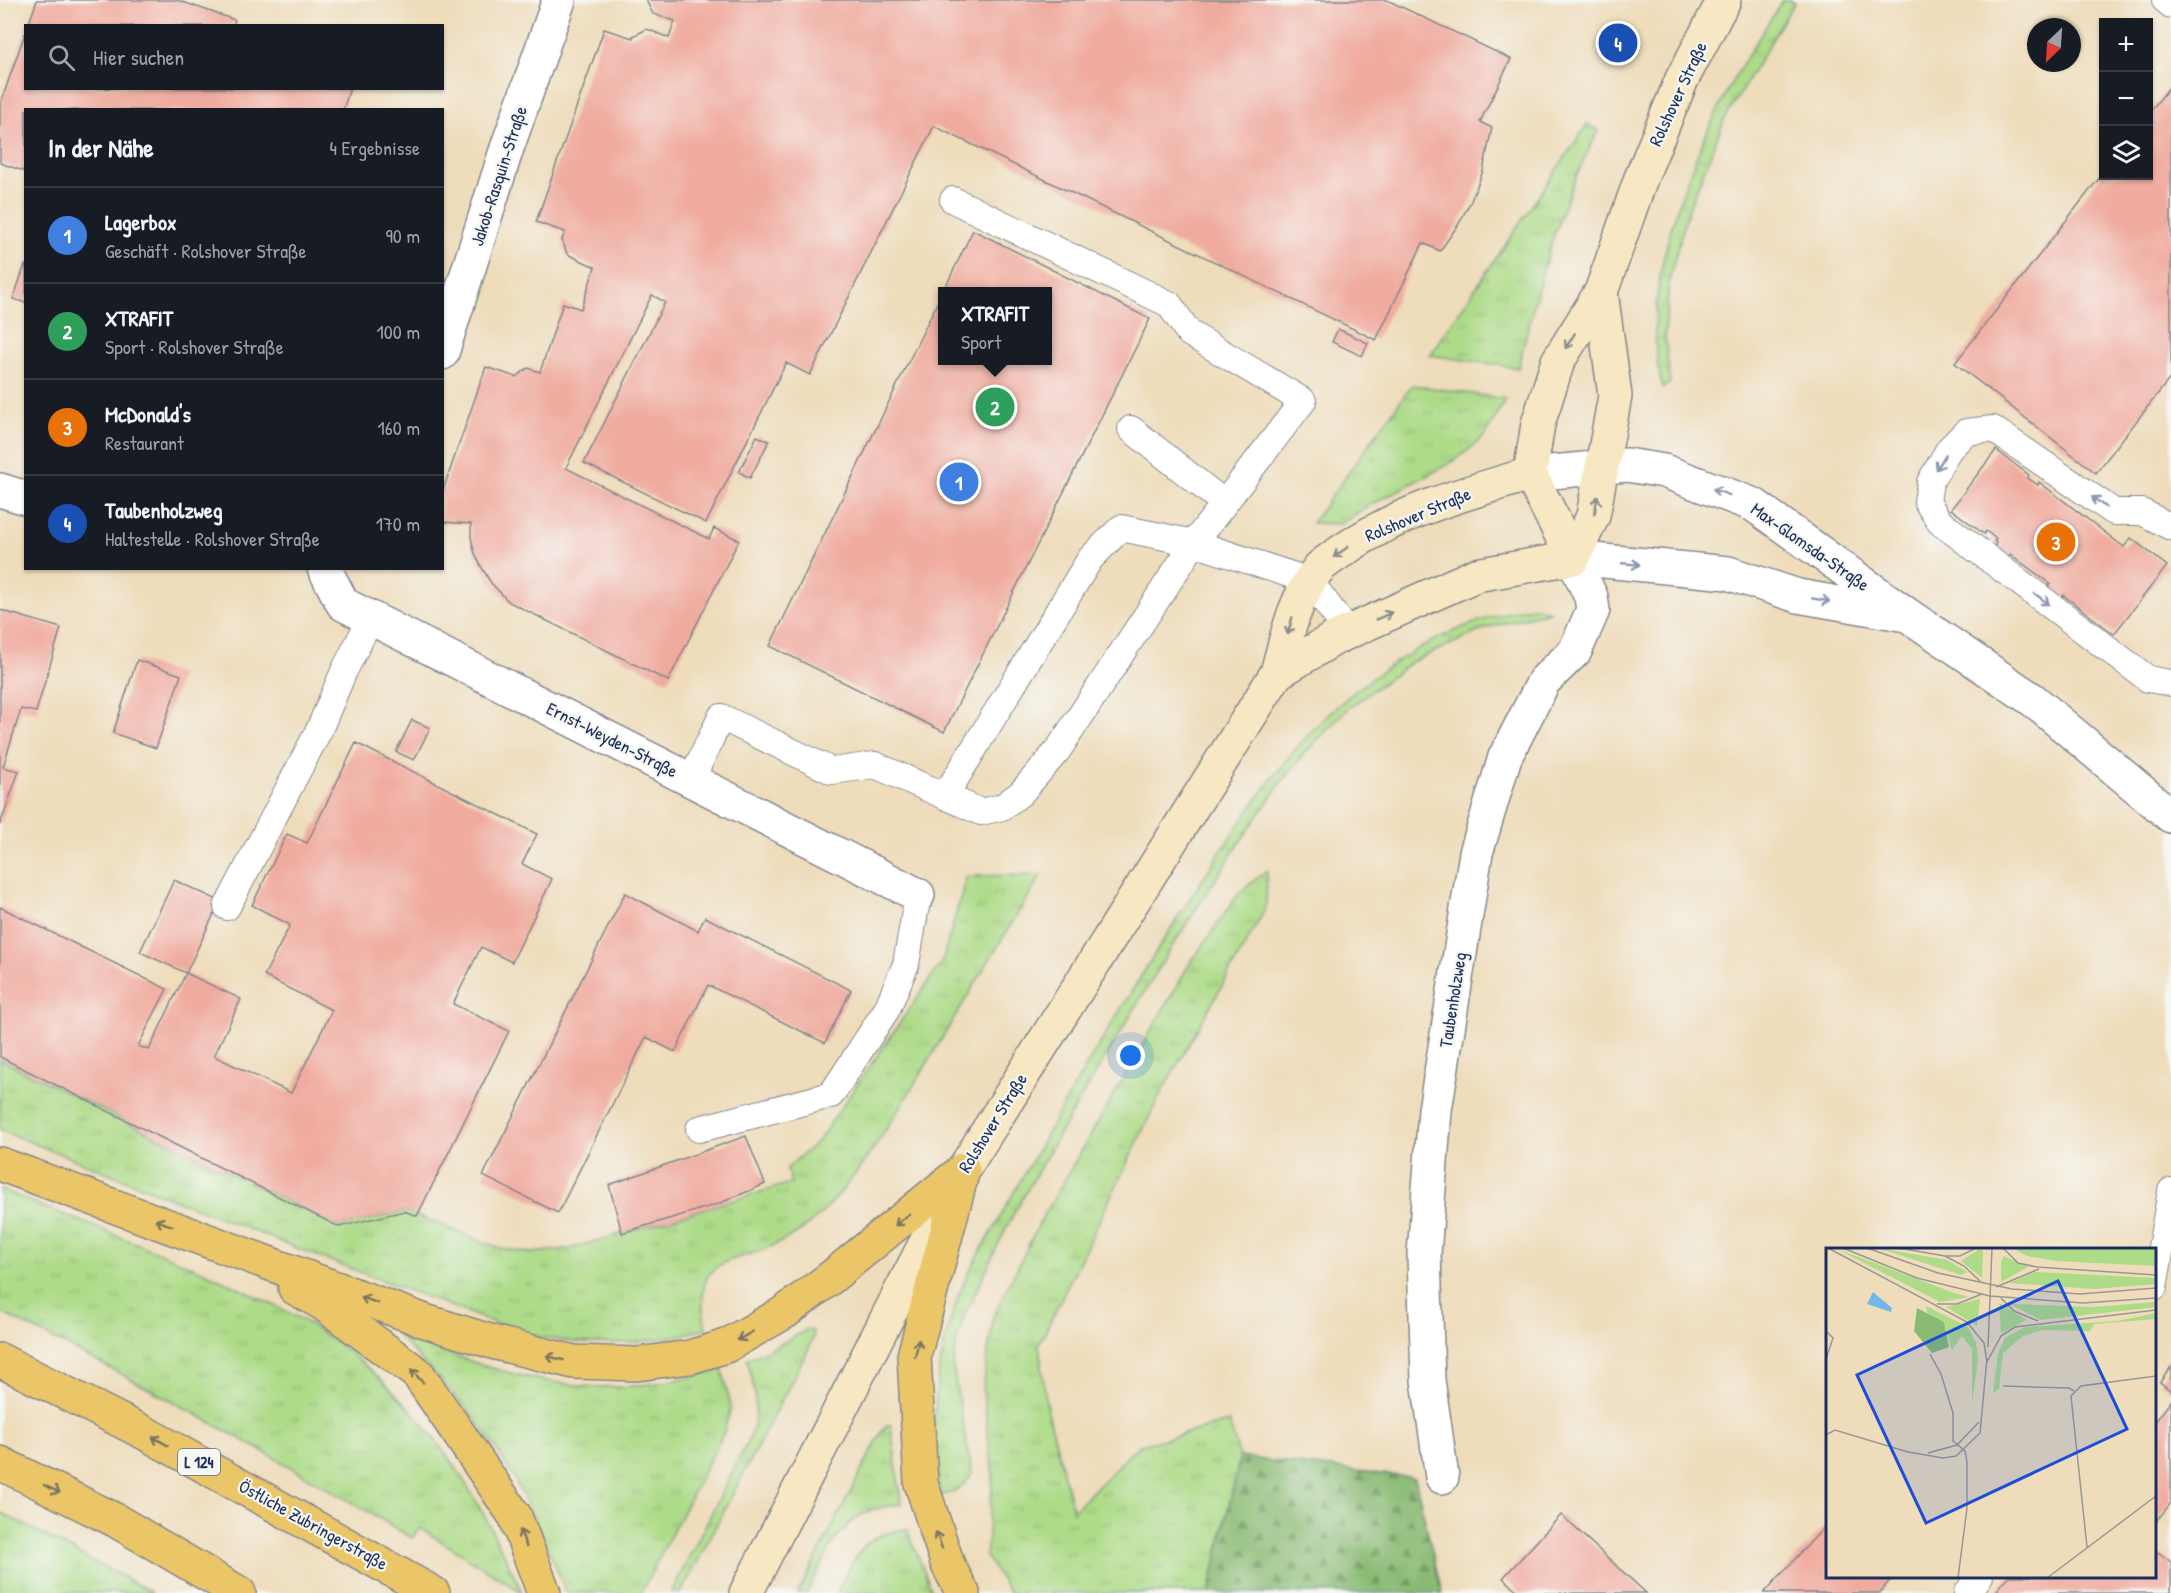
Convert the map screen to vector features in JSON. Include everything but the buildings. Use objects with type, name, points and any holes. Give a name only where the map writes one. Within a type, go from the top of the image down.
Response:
[{"type":"highway","points":[[0,1164],[425,1321],[496,1343],[574,1362],[637,1365],[690,1357],[726,1346],[785,1312],[963,1170]]},
{"type":"highway","points":[[963,1170],[914,1356],[921,1483],[948,1564],[963,1593]]},
{"type":"highway","points":[[219,1243],[322,1303],[418,1374],[515,1516],[544,1593]]},
{"type":"highway","name":"Östliche Zubringerstraße","points":[[0,1360],[145,1432],[433,1593]]},
{"type":"highway","points":[[0,1463],[115,1520],[239,1593]]},
{"type":"street","name":"Jakob-Rasquin-Straße","points":[[444,347],[507,148],[559,0]]},
{"type":"street","name":"Rolshover Straße","points":[[746,1593],[963,1170],[1277,674],[1293,610],[1310,581],[1321,566],[1370,533],[1450,497],[1530,474],[1538,424],[1558,361],[1601,292],[1641,178],[1682,79],[1724,0]]},
{"type":"street","name":"Rolshover Straße","points":[[1277,674],[1348,632],[1476,575],[1572,558],[1593,516],[1615,396],[1601,292]]},
{"type":"street","name":"Max-Glomsda-Straße","points":[[1530,474],[1627,465],[1664,471],[1754,505],[1909,616],[2033,700],[2171,816]]},
{"type":"street","points":[[1530,474],[1572,558]]},
{"type":"street","points":[[0,490],[24,497]]},
{"type":"street","name":"Max-Glomsda-Straße","points":[[1572,558],[1728,573],[1798,596],[1909,616]]},
{"type":"street","name":"Taubenholzweg","points":[[1442,1477],[1428,1380],[1424,1254],[1435,1110],[1476,853],[1505,756],[1544,681],[1575,651],[1593,610],[1592,597],[1572,558]]},
{"type":"street","name":"Ernst-Weyden-Straße","points":[[325,570],[344,604],[918,895]]},
{"type":"lane","points":[[2165,0],[2171,5]]},
{"type":"lane","points":[[691,780],[721,717],[832,771],[875,765],[981,812],[1002,807],[1021,793],[1058,750],[1194,543],[1303,401],[1189,333],[1169,304],[953,200]]},
{"type":"lane","points":[[1131,429],[1224,503]]},
{"type":"lane","points":[[2171,527],[2142,512],[2114,512],[1993,429],[1966,432],[1950,448],[1930,482],[1926,502],[1940,522],[2148,679],[2171,683]]},
{"type":"lane","points":[[945,796],[1090,559],[1121,528],[1194,543],[1310,581],[1348,632]]},
{"type":"lane","points":[[227,907],[319,730],[344,671],[371,618]]},
{"type":"lane","points":[[699,1129],[831,1095],[886,1009],[906,964],[918,895]]},
{"type":"lane","points":[[2156,1276],[2171,1191]]},
{"type":"lane","points":[[1967,1593],[1978,1578]]},
{"type":"green space","points":[[1783,0],[1794,3],[1724,120],[1688,211],[1669,280],[1665,336],[1670,383],[1663,388],[1656,352],[1656,312],[1661,272],[1670,231],[1683,190],[1715,115],[1732,82]]},
{"type":"green space","points":[[1587,125],[1599,130],[1571,188],[1550,246],[1518,368],[1430,355]]},
{"type":"green space","points":[[1412,385],[1506,399],[1485,436],[1447,465],[1368,506],[1341,524],[1312,523]]},
{"type":"green space","points":[[1535,607],[1550,611],[1484,629],[1412,662],[1347,709],[1305,753],[1279,785],[1238,845],[1171,948],[1058,1136],[1008,1224],[965,1314],[957,1339],[953,1368],[972,1473],[959,1488],[941,1496],[935,1444],[936,1392],[945,1340],[961,1290],[977,1257],[1091,1058],[1222,850],[1271,780],[1307,736],[1368,681],[1412,652],[1459,629],[1509,612]]},
{"type":"green space","points":[[1267,870],[1266,908],[1159,1097],[1039,1345],[1047,1408],[1073,1511],[1138,1446],[1229,1422],[1240,1457],[1209,1593],[1010,1593],[986,1557],[993,1476],[983,1390],[993,1317],[1039,1224],[1189,965],[1239,893]]},
{"type":"green space","points":[[1042,875],[894,1117],[847,1184],[819,1215],[794,1235],[775,1245],[722,1264],[711,1272],[703,1292],[706,1329],[683,1335],[637,1342],[591,1343],[568,1342],[522,1333],[304,1251],[0,1130],[0,1059],[339,1227],[405,1211],[499,1248],[531,1253],[570,1249],[791,1183],[787,1168],[819,1140],[942,962],[967,876]]},
{"type":"green space","points":[[0,1189],[161,1253],[224,1281],[301,1319],[334,1341],[369,1369],[402,1401],[445,1453],[477,1503],[522,1592],[420,1528],[412,1538],[209,1421],[0,1312]]},
{"type":"green space","points":[[808,1329],[813,1331],[809,1348],[681,1593],[671,1593],[751,1435],[756,1406],[747,1359]]},
{"type":"green space","points":[[397,1335],[512,1374],[572,1385],[633,1386],[722,1369],[731,1408],[723,1434],[641,1593],[566,1593],[533,1515],[491,1441],[458,1399]]},
{"type":"green space","points":[[891,1425],[901,1504],[869,1511],[857,1517],[831,1546],[807,1593],[798,1593],[882,1431]]},
{"type":"green space","points":[[1240,1457],[1415,1478],[1442,1593],[1209,1593]]},
{"type":"green space","points":[[0,1512],[153,1593],[0,1593]]},
{"type":"green space","points":[[907,1529],[933,1593],[837,1593],[864,1546],[882,1535]]},
{"type":"place","name":"Taubenholzweg","points":[[1618,43]]},
{"type":"place","name":"XTRAFIT","points":[[995,407]]},
{"type":"place","name":"Lagerbox","points":[[959,482]]},
{"type":"place","name":"McDonald's","points":[[2056,542]]}]
